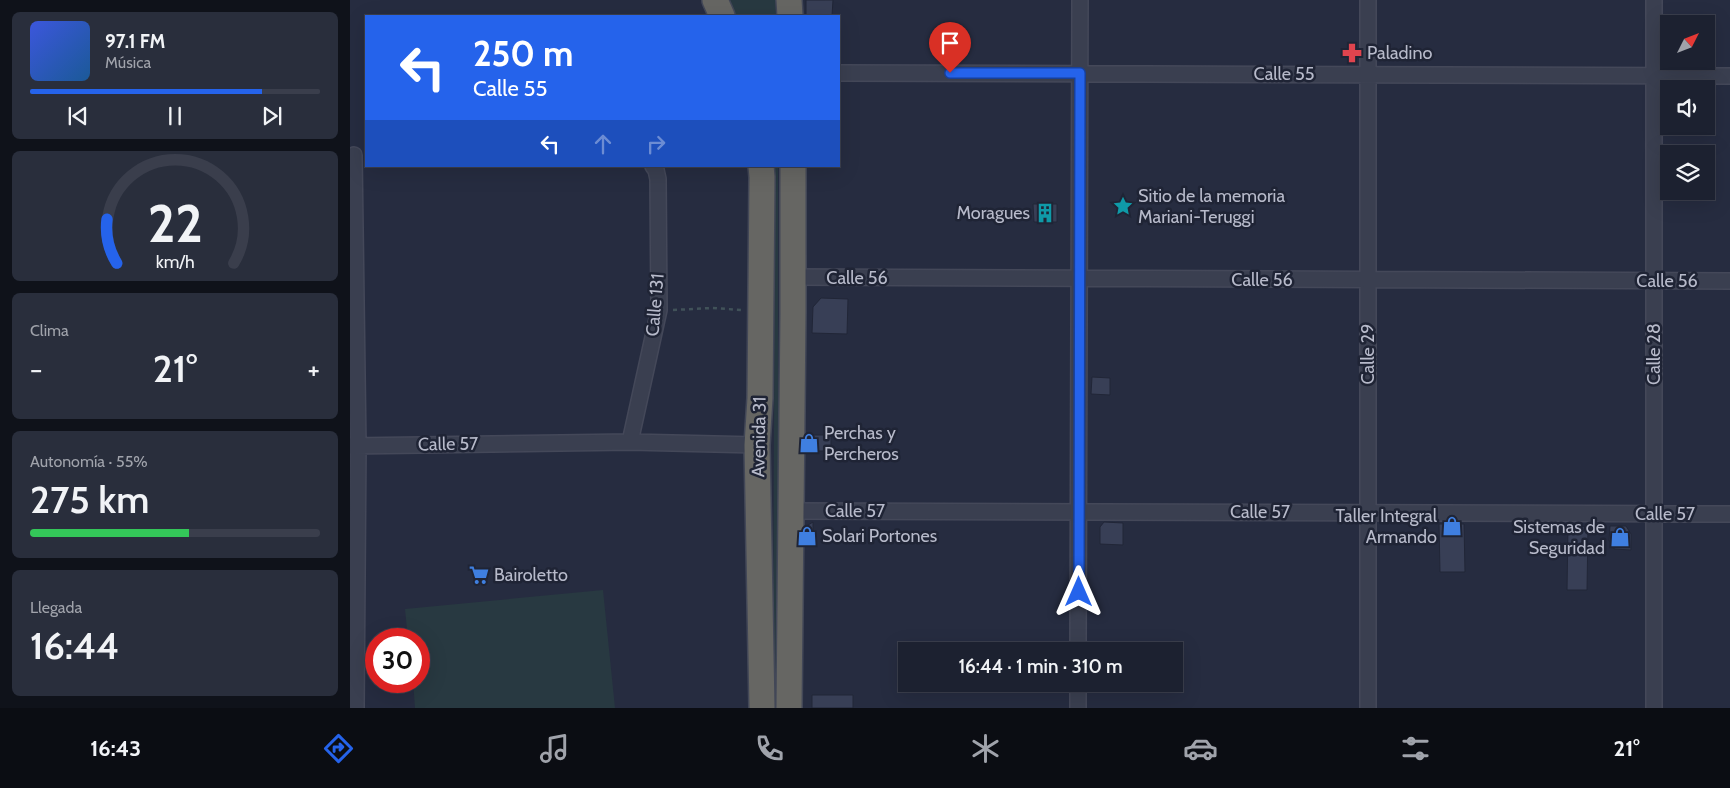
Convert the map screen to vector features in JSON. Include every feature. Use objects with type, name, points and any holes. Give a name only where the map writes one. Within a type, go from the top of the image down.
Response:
[{"type":"highway","points":[[715,0],[722,15]]},
{"type":"highway","points":[[789,0],[790,15]]},
{"type":"highway","name":"Avenida 31","points":[[761,167],[760,398],[757,446],[762,708]]},
{"type":"highway","name":"Avenida 31","points":[[788,708],[793,167]]},
{"type":"street","points":[[1078,642],[1080,0]]},
{"type":"street","name":"Calle 29","points":[[1368,0],[1368,708]]},
{"type":"street","name":"Calle 28","points":[[1654,0],[1654,708]]},
{"type":"street","name":"Calle 55","points":[[840,73],[1730,76]]},
{"type":"street","points":[[356,708],[354,446],[357,155]]},
{"type":"street","name":"Calle 131","points":[[630,442],[658,310],[658,180],[654,167]]},
{"type":"street","name":"Calle 56","points":[[793,277],[1730,281]]},
{"type":"street","name":"Calle 57","points":[[354,446],[630,442],[757,446]]},
{"type":"street","name":"Calle 57","points":[[790,511],[1730,514]]},
{"type":"street","points":[[1078,692],[1078,708]]},
{"type":"path","points":[[658,310],[712,308],[760,311]]},
{"type":"shaded area","points":[[728,0],[775,0],[776,15],[735,15]]},
{"type":"shaded area","points":[[773,167],[778,167],[778,700],[773,668],[775,194]]},
{"type":"shaded area","points":[[603,590],[615,708],[415,708],[414,693],[430,693],[430,628],[407,628],[405,609]]},
{"type":"building","points":[[806,0],[833,0],[832,15],[806,15]]},
{"type":"building","name":"Moragues","points":[[1033,204],[1057,204],[1057,222],[1034,222]]},
{"type":"building","points":[[821,298],[848,299],[847,334],[812,333],[813,307]]},
{"type":"building","points":[[1092,377],[1110,378],[1110,395],[1091,394]]},
{"type":"building","points":[[807,435],[831,435],[831,451],[808,451]]},
{"type":"building","name":"Solari Portones","points":[[813,522],[813,543],[805,544],[805,527]]},
{"type":"building","points":[[1104,522],[1123,523],[1123,545],[1100,544],[1100,527]]},
{"type":"building","points":[[1439,524],[1464,524],[1465,572],[1440,572]]},
{"type":"building","points":[[1568,526],[1588,527],[1587,590],[1567,590]]},
{"type":"building","name":"Sistemas de Seguridad","points":[[1610,526],[1626,526],[1631,534],[1631,550],[1614,549],[1614,541],[1609,541]]},
{"type":"building","points":[[812,695],[853,695],[853,708],[812,708]]},
{"type":"place","name":"Paladino","points":[[1352,53]]},
{"type":"place","name":"Sitio de la memoria Mariani-Teruggi","points":[[1123,206]]},
{"type":"place","name":"Moragues","points":[[1045,213]]},
{"type":"place","name":"Perchas y Percheros","points":[[809,443]]},
{"type":"place","name":"Taller Integral Armando","points":[[1452,526]]},
{"type":"place","name":"Solari Portones","points":[[807,536]]},
{"type":"place","name":"Sistemas de Seguridad","points":[[1620,537]]},
{"type":"place","name":"Bairoletto","points":[[479,575]]},
{"type":"route","points":[[950,73],[1080,73],[1079,592]]}]
